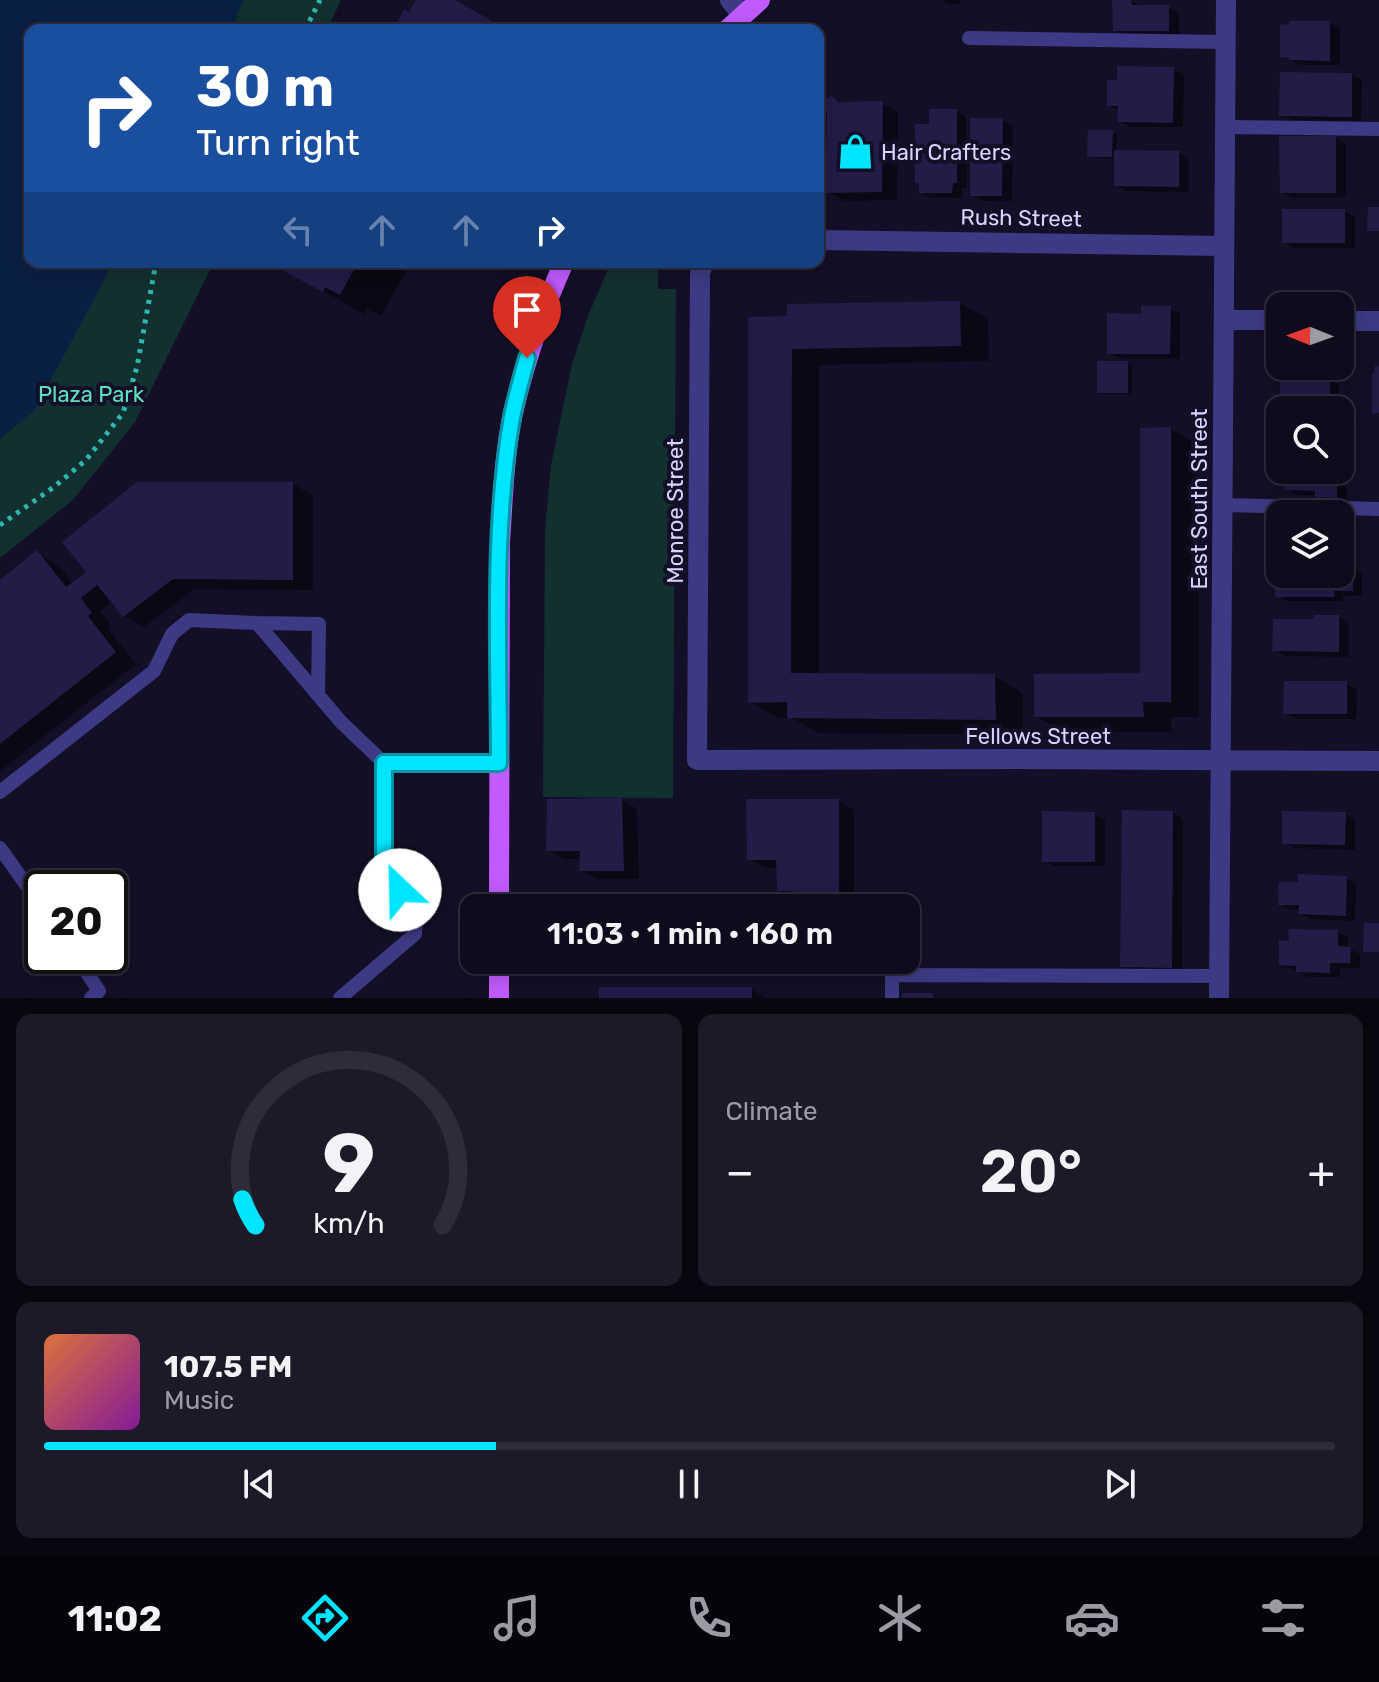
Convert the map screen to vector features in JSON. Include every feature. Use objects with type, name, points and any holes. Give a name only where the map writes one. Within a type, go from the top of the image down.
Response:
[{"type":"main road","points":[[736,8],[760,0]]},
{"type":"main road","points":[[499,894],[500,542],[504,483],[512,417],[527,358],[561,268]]},
{"type":"main road","points":[[499,974],[499,998]]},
{"type":"street","name":"East South Street","points":[[1219,998],[1226,0]]},
{"type":"street","name":"Rush Street","points":[[824,240],[1224,246]]},
{"type":"street","name":"Monroe Street","points":[[697,760],[702,268]]},
{"type":"street","points":[[1224,320],[1266,320]]},
{"type":"street","points":[[1354,321],[1379,321]]},
{"type":"street","name":"Fellows Street","points":[[697,760],[1379,761]]},
{"type":"lane","points":[[969,38],[1225,42]]},
{"type":"lane","points":[[1225,127],[1379,129]]},
{"type":"lane","points":[[1223,505],[1379,509]]},
{"type":"lane","points":[[0,792],[154,671],[172,634],[189,620],[319,624],[318,695]]},
{"type":"lane","points":[[257,623],[341,722],[384,763],[499,763]]},
{"type":"lane","points":[[340,998],[415,934],[417,925],[416,914],[384,865],[384,763]]},
{"type":"lane","points":[[0,848],[24,882]]},
{"type":"lane","points":[[86,974],[98,996]]},
{"type":"lane","points":[[892,998],[892,975],[1219,976]]},
{"type":"path","points":[[308,24],[320,0]]},
{"type":"path","points":[[0,525],[86,460],[123,413],[137,367],[155,268]]},
{"type":"green space","points":[[230,0],[341,0],[330,24],[222,24]]},
{"type":"green space","name":"Plaza Park","points":[[98,268],[211,268],[135,422],[73,500],[0,558],[0,424]]},
{"type":"green space","points":[[608,268],[658,268],[658,289],[676,289],[673,798],[543,797],[545,530],[551,465],[572,364]]},
{"type":"water","points":[[0,0],[243,0],[234,24],[24,24],[24,268],[111,268],[34,411],[0,439]]},
{"type":"building","points":[[416,0],[455,0],[492,21],[490,24],[396,24],[404,9],[409,12]]},
{"type":"building","points":[[1112,0],[1131,0],[1132,5],[1169,5],[1169,31],[1113,31]]},
{"type":"building","points":[[1289,21],[1330,21],[1330,61],[1280,57],[1280,24],[1289,25]]},
{"type":"building","points":[[1117,66],[1174,67],[1173,123],[1117,122],[1118,106],[1107,106],[1107,80],[1117,80]]},
{"type":"building","points":[[1280,72],[1352,73],[1352,117],[1279,116]]},
{"type":"building","name":"Hair Crafters","points":[[831,95],[838,102],[883,101],[882,192],[826,193],[827,113],[824,102]]},
{"type":"building","points":[[929,109],[957,109],[957,183],[953,183],[952,193],[919,193],[919,183],[915,183],[915,124],[929,124]]},
{"type":"building","points":[[970,118],[1003,118],[1002,196],[970,196]]},
{"type":"building","points":[[1088,130],[1113,130],[1112,157],[1087,157]]},
{"type":"building","points":[[1279,136],[1336,136],[1336,193],[1280,193]]},
{"type":"building","points":[[1114,150],[1179,151],[1179,187],[1114,186]]},
{"type":"building","points":[[1368,207],[1379,207],[1379,231],[1367,231]]},
{"type":"building","points":[[1282,209],[1345,209],[1345,243],[1282,243]]},
{"type":"building","points":[[355,268],[340,295],[325,287],[323,292],[280,269]]},
{"type":"building","points":[[960,301],[961,346],[792,349],[791,673],[995,674],[996,720],[787,718],[787,702],[748,703],[748,317],[787,316],[787,304]]},
{"type":"building","points":[[1141,306],[1171,306],[1170,354],[1107,354],[1107,313],[1141,314]]},
{"type":"building","points":[[1097,361],[1128,361],[1128,393],[1097,393]]},
{"type":"building","points":[[1375,366],[1379,366],[1379,413],[1372,413],[1372,374]]},
{"type":"building","points":[[1280,380],[1330,380],[1330,396],[1280,396]]},
{"type":"building","points":[[1171,427],[1171,702],[1143,702],[1144,717],[1034,717],[1034,674],[1140,673],[1140,428]]},
{"type":"building","points":[[137,482],[293,482],[293,580],[173,579],[123,617],[97,585],[81,598],[92,613],[88,616],[116,652],[0,744],[0,580],[37,550],[66,587],[86,572],[62,542]]},
{"type":"building","points":[[1284,484],[1337,484],[1337,498],[1315,497],[1315,491],[1284,490]]},
{"type":"building","points":[[1275,588],[1353,588],[1353,591],[1334,591],[1334,597],[1275,597]]},
{"type":"building","points":[[1314,615],[1339,615],[1339,652],[1272,651],[1273,619],[1314,619]]},
{"type":"building","points":[[1284,681],[1347,681],[1347,714],[1283,714]]},
{"type":"building","points":[[622,798],[624,871],[579,871],[580,851],[546,851],[547,799]]},
{"type":"building","points":[[746,799],[839,799],[839,894],[777,891],[776,860],[747,860]]},
{"type":"building","points":[[1122,810],[1173,811],[1172,968],[1120,967]]},
{"type":"building","points":[[1042,811],[1095,812],[1095,862],[1042,862]]},
{"type":"building","points":[[1282,811],[1346,812],[1345,845],[1282,844]]},
{"type":"building","points":[[1298,874],[1347,876],[1346,916],[1298,914],[1299,905],[1278,905],[1279,882],[1298,882]]},
{"type":"building","points":[[1364,923],[1379,923],[1379,952],[1363,952]]},
{"type":"building","points":[[1288,929],[1338,930],[1338,946],[1351,947],[1350,963],[1330,963],[1330,973],[1296,972],[1296,966],[1279,965],[1279,940],[1289,941]]},
{"type":"building","points":[[599,987],[752,987],[752,998],[599,998]]},
{"type":"building","points":[[902,993],[933,993],[933,998],[902,998]]},
{"type":"place","name":"Hair Crafters","points":[[855,152]]},
{"type":"route","points":[[400,890],[384,865],[384,763],[499,763],[500,542],[504,483],[512,417],[527,358]]}]
